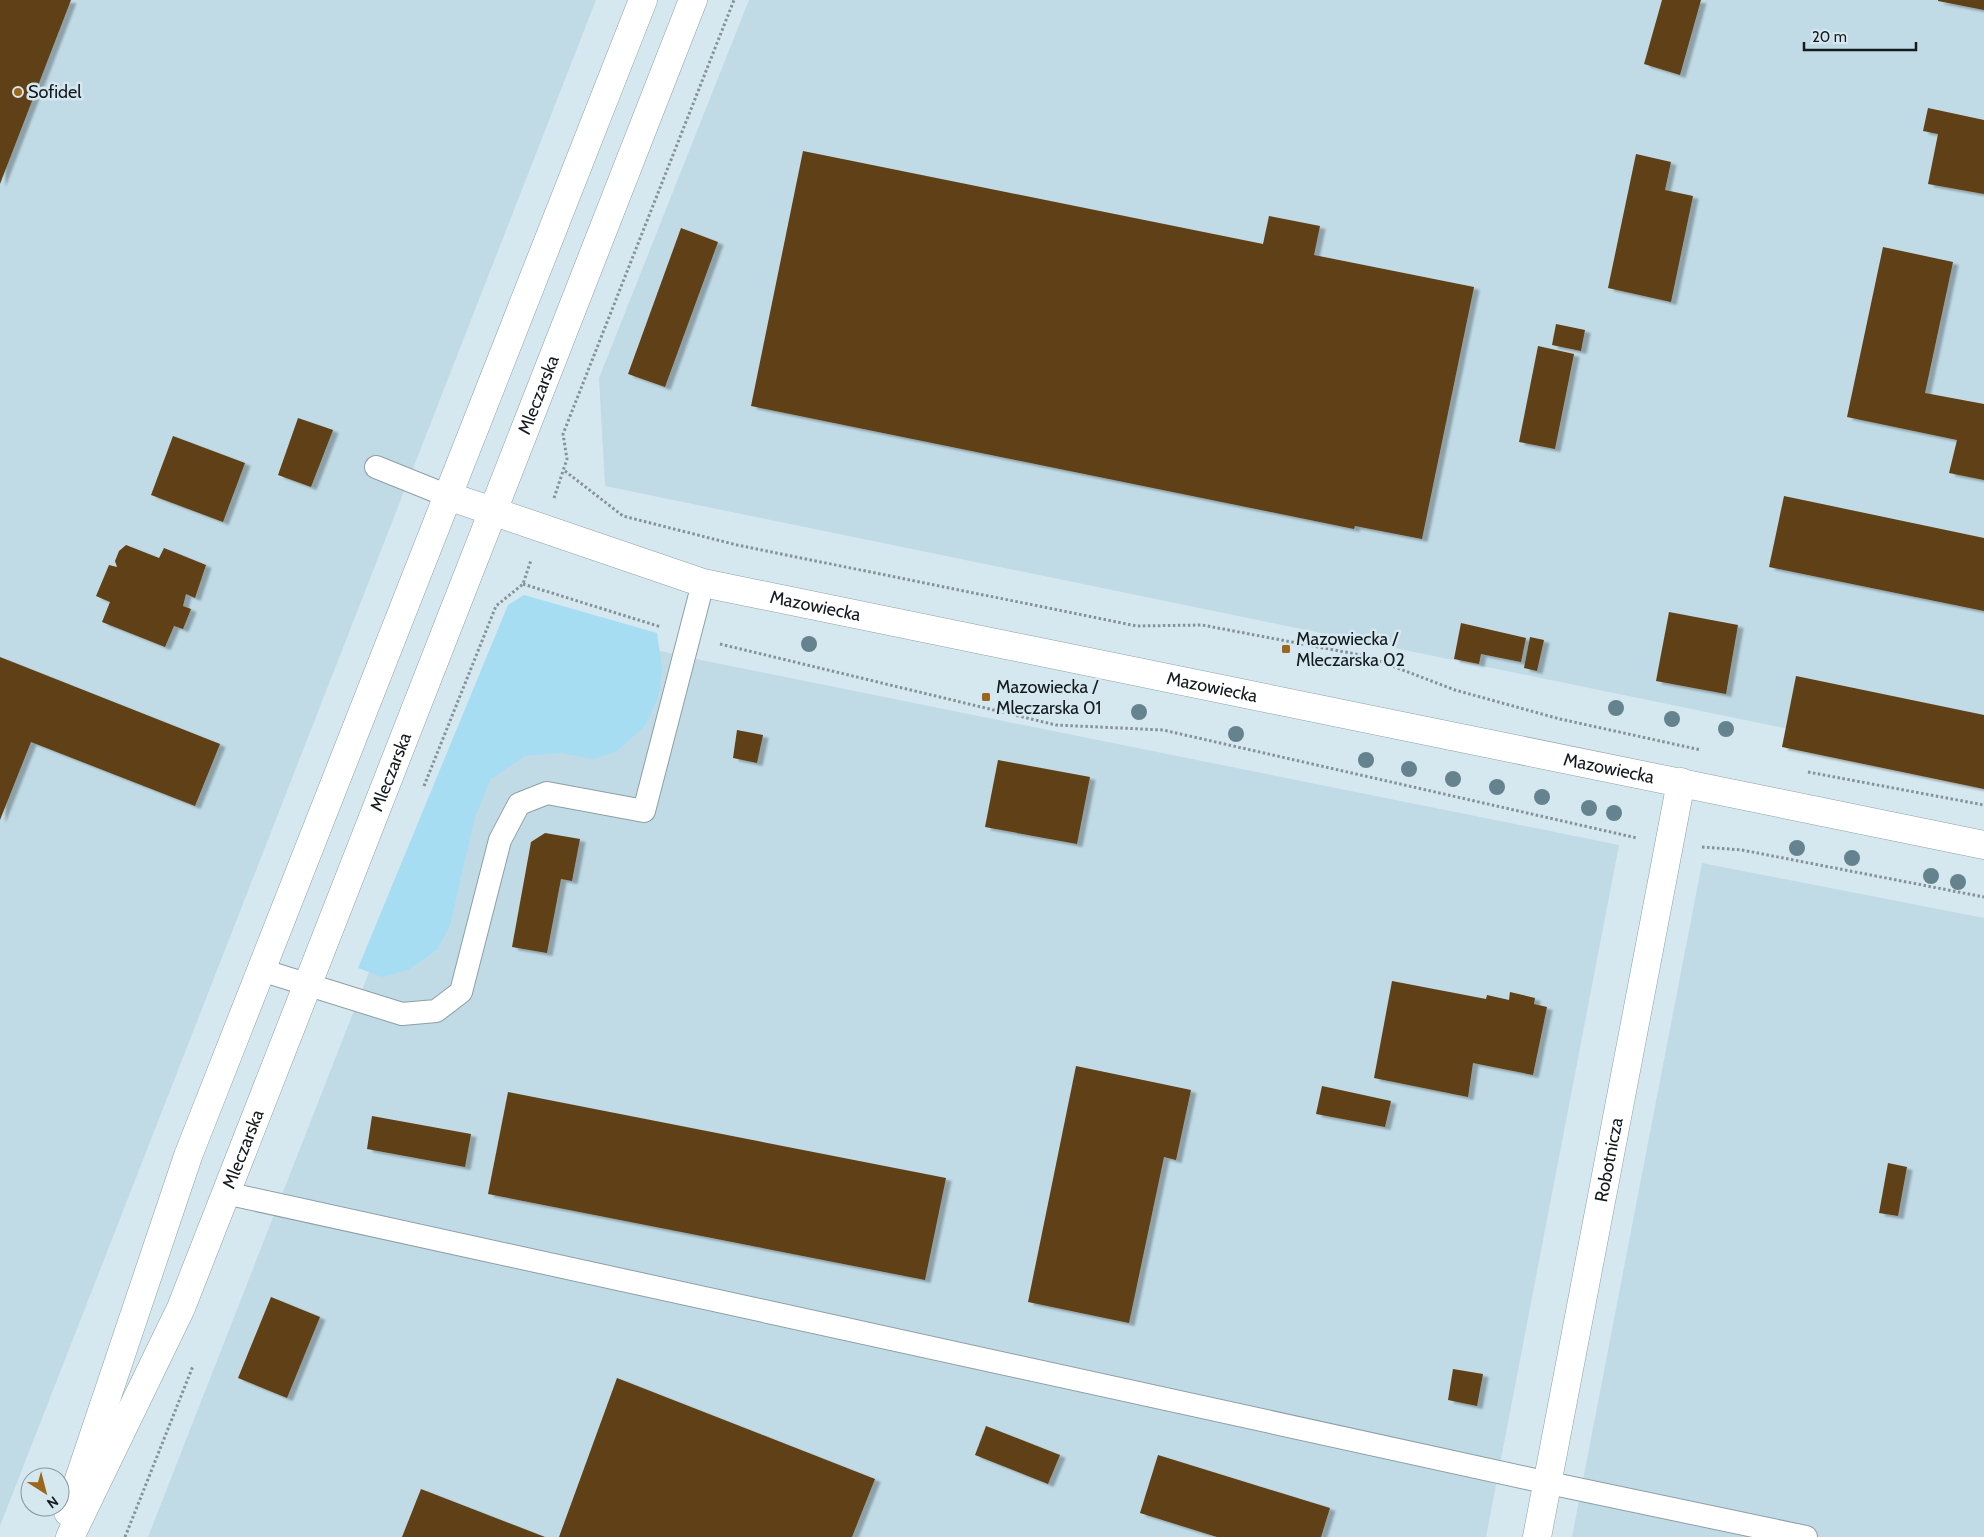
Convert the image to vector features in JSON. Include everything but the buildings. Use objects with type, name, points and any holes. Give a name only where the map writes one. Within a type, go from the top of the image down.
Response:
[{"type":"main road","points":[[60,1537],[188,1156],[643,0]]},
{"type":"main road","name":"Mleczarska","points":[[70,1537],[181,1308],[693,0]]},
{"type":"main road","name":"Mazowiecka","points":[[448,496],[493,513],[703,582],[1984,845]]},
{"type":"main road","name":"Robotnicza","points":[[1537,1537],[1549,1483],[1681,782]]},
{"type":"lane","points":[[376,467],[448,496]]},
{"type":"lane","points":[[261,970],[402,1014],[436,1011],[461,992],[500,840],[519,804],[547,793],[644,811],[703,582]]},
{"type":"lane","points":[[225,1193],[1549,1483],[1806,1537]]},
{"type":"path","points":[[424,787],[496,606],[523,584],[541,529],[565,471],[568,459],[563,434],[734,0]]},
{"type":"path","points":[[565,471],[623,516],[737,545],[1137,626],[1202,625],[1366,656],[1474,696],[1560,719],[1702,750]]},
{"type":"path","points":[[523,584],[689,636],[1056,725],[1163,730],[1668,845],[1742,850],[1984,897]]},
{"type":"path","points":[[1799,770],[1984,805]]},
{"type":"path","points":[[125,1537],[193,1365]]},
{"type":"shaded area","points":[[0,0],[596,0],[23,1467],[20,1467],[20,1475],[0,1526]]},
{"type":"shaded area","points":[[749,0],[1984,0],[1984,769],[605,486],[599,378]]},
{"type":"shaded area","points":[[524,595],[657,633],[662,668],[658,698],[645,726],[617,751],[594,759],[560,753],[525,756],[491,779],[475,817],[450,925],[437,950],[408,970],[382,977],[358,968],[508,605]]},
{"type":"shaded area","points":[[508,617],[706,661],[1619,845],[1486,1537],[148,1537]]},
{"type":"shaded area","points":[[1702,863],[1984,918],[1984,1537],[1572,1537]]},
{"type":"place","name":"Sofidel","points":[[18,92]]},
{"type":"place","name":"Mazowiecka / Mleczarska 02","points":[[1286,649]]},
{"type":"place","name":"Mazowiecka / Mleczarska 01","points":[[986,697]]}]
